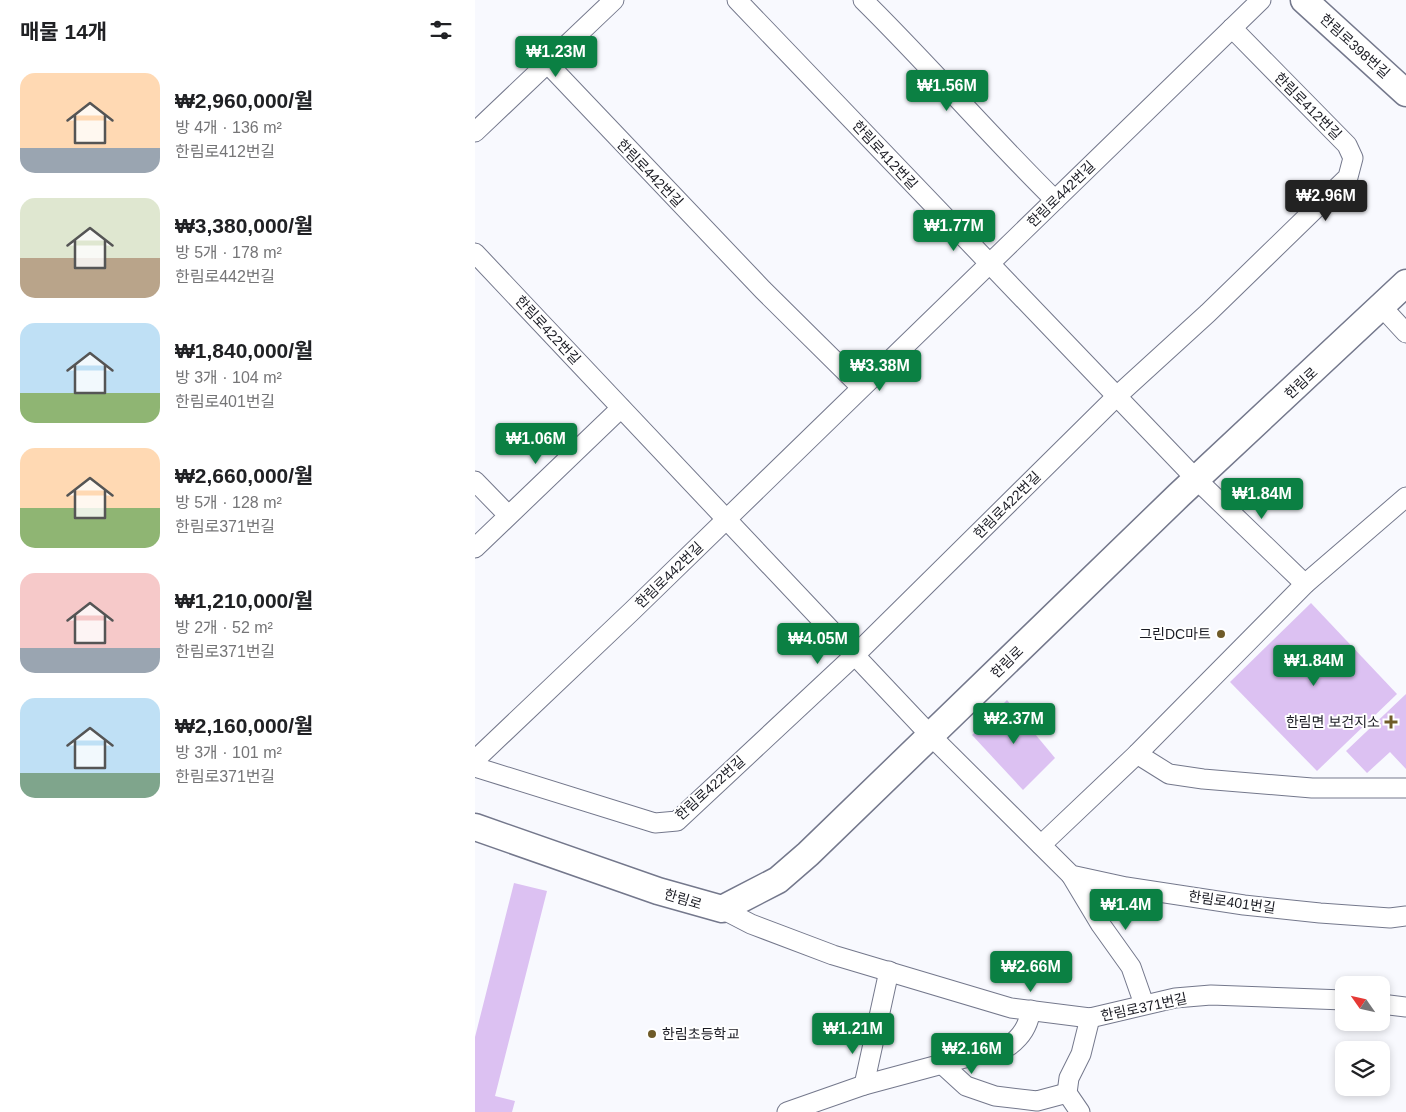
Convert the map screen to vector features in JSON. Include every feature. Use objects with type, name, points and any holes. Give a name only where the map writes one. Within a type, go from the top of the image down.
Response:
[{"type":"street","points":[[475,132],[614,0]]},
{"type":"street","name":"한림로412번길","points":[[737,0],[1197,480],[1305,584]]},
{"type":"street","points":[[863,0],[904,41],[1000,146],[1055,200]]},
{"type":"street","name":"한림로442번길","points":[[475,760],[1261,0]]},
{"type":"street","name":"한림로398번길","points":[[1304,0],[1406,93]]},
{"type":"street","name":"한림로412번길","points":[[1117,396],[1208,313],[1348,178],[1353,158],[1347,145],[1232,28]]},
{"type":"street","name":"한림로442번길","points":[[547,63],[763,290],[861,387]]},
{"type":"street","name":"한림로422번길","points":[[475,253],[931,736]]},
{"type":"street","name":"한림로","points":[[475,827],[658,891],[722,909],[778,880],[821,842],[1197,480],[1406,283]]},
{"type":"street","points":[[1381,307],[1406,332]]},
{"type":"street","name":"한림로422번길","points":[[475,767],[655,823],[677,821],[855,655],[1117,396]]},
{"type":"street","points":[[475,548],[621,408]]},
{"type":"street","points":[[475,481],[508,516]]},
{"type":"street","points":[[1041,845],[1137,754],[1305,584],[1402,509]]},
{"type":"street","points":[[931,736],[1071,875],[1101,925],[1131,967],[1144,1004]]},
{"type":"street","points":[[1137,754],[1169,774],[1203,779],[1312,788],[1406,788]]},
{"type":"street","name":"한림로401번길","points":[[1071,875],[1126,887],[1244,905],[1355,916],[1390,918],[1406,916]]},
{"type":"street","name":"한림로371번길","points":[[722,909],[751,924],[824,952],[1011,1008],[1090,1018],[1175,998],[1211,995],[1335,1000]]},
{"type":"street","points":[[864,1085],[889,971]]},
{"type":"street","points":[[1390,1005],[1406,1007]]},
{"type":"street","points":[[787,1112],[864,1085],[1009,1046],[1019,1039],[1028,1024],[1031,1010]]},
{"type":"street","points":[[1080,1112],[1067,1093],[1069,1078],[1081,1054],[1090,1018]]},
{"type":"street","points":[[943,1065],[966,1086],[995,1096],[1037,1101],[1067,1093]]},
{"type":"building","points":[[1311,603],[1397,694],[1317,771],[1230,682]]},
{"type":"building","name":"한림면 보건지소","points":[[1406,694],[1406,769],[1390,752],[1367,773],[1346,751]]},
{"type":"building","points":[[1007,700],[1055,758],[1023,790],[972,735]]},
{"type":"building","points":[[514,883],[547,891],[495,1096],[515,1101],[512,1112],[475,1112],[475,1037]]},
{"type":"place","name":"그린DC마트","points":[[1221,634]]},
{"type":"place","name":"한림면 보건지소","points":[[1391,722]]},
{"type":"place","name":"한림초등학교","points":[[652,1034]]}]
